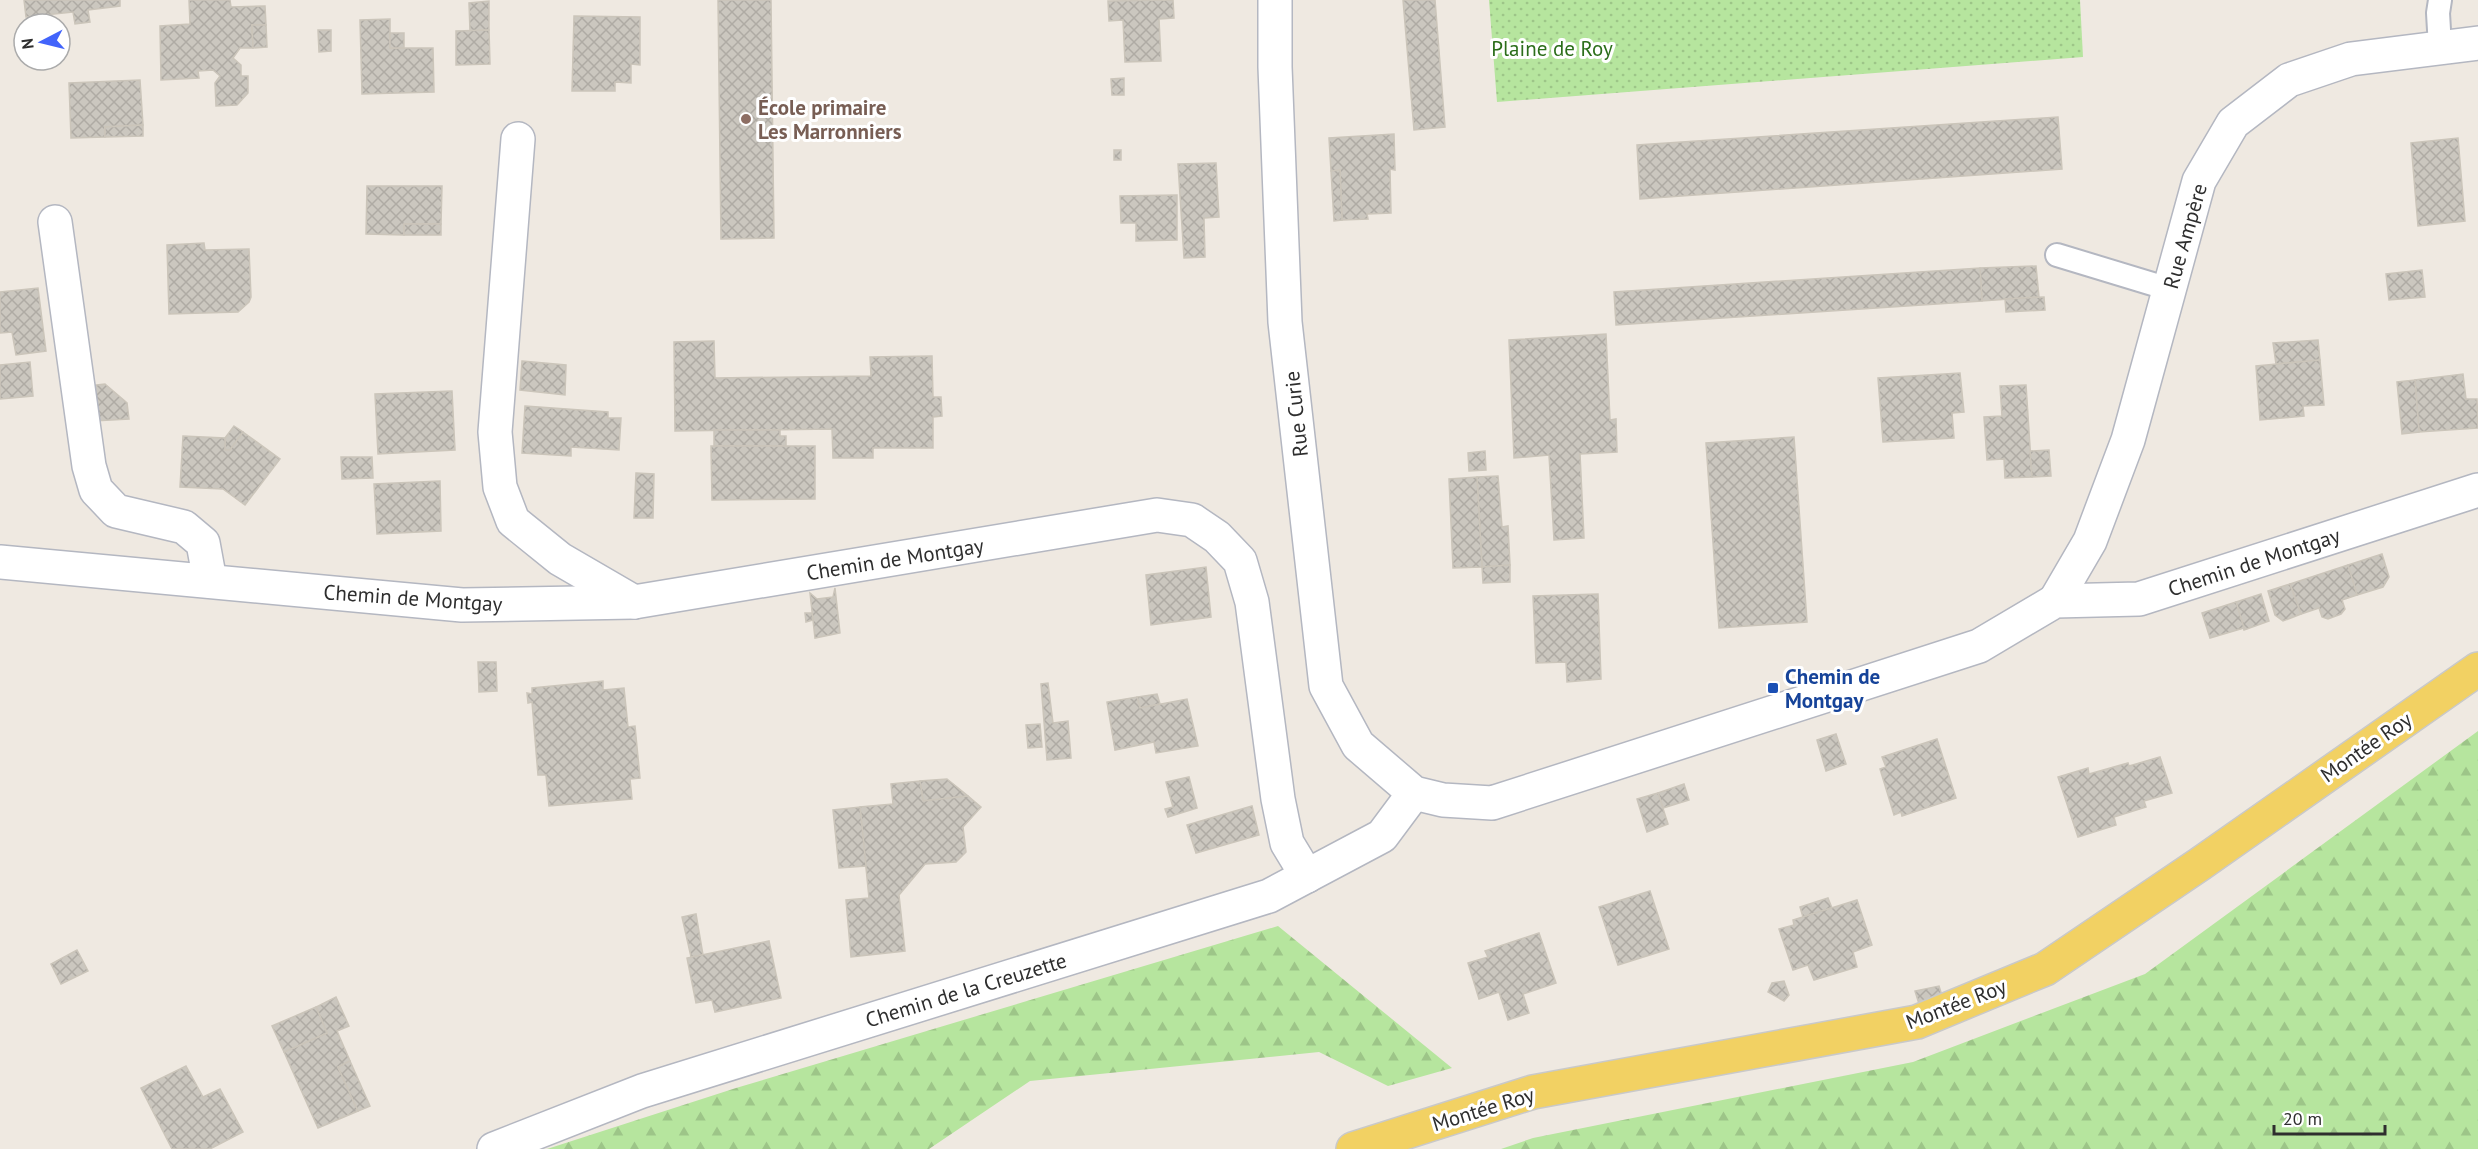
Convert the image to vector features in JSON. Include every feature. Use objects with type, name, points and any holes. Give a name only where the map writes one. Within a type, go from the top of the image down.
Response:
[{"type":"main road","name":"Montée Roy","points":[[1353,1149],[1533,1092],[1917,1022],[2044,969],[2200,864],[2478,669]]},
{"type":"street","name":"Rue Curie","points":[[1275,0],[1275,68],[1285,322],[1326,687],[1359,745],[1414,793]]},
{"type":"street","name":"Rue Ampère","points":[[2055,601],[2090,541],[2128,440],[2199,181],[2233,123],[2289,80],[2351,59],[2478,43]]},
{"type":"street","points":[[518,139],[495,432],[500,487],[513,521],[560,559],[634,602]]},
{"type":"street","points":[[55,222],[90,466],[96,490],[116,511],[184,527],[203,543],[210,581]]},
{"type":"street","name":"Chemin de Montgay","points":[[1414,793],[1443,800],[1492,803],[1979,646],[2055,601],[2139,599],[2478,490]]},
{"type":"street","name":"Chemin de Montgay","points":[[0,562],[462,605],[634,602],[1157,515],[1192,520],[1217,537],[1240,561],[1252,602],[1278,799],[1287,843],[1306,876]]},
{"type":"street","name":"Chemin de la Creuzette","points":[[494,1149],[642,1091],[1269,896],[1382,836],[1414,793]]},
{"type":"lane","points":[[2440,0],[2438,13],[2440,46]]},
{"type":"lane","points":[[2057,255],[2169,289]]},
{"type":"green space","name":"Plaine de Roy","points":[[1489,0],[2080,0],[2083,57],[1497,102]]},
{"type":"green space","points":[[2478,731],[2478,1149],[1501,1149],[1533,1138],[1913,1062],[2145,974]]},
{"type":"green space","points":[[1278,926],[1452,1068],[1388,1086],[1319,1052],[1030,1081],[929,1149],[547,1149],[736,1088]]},
{"type":"building","points":[[24,0],[120,0],[120,6],[88,10],[90,22],[75,24],[73,12],[25,12]]},
{"type":"building","points":[[189,0],[230,0],[231,7],[265,6],[266,25],[252,25],[253,48],[240,48],[233,58],[241,65],[241,76],[248,76],[248,93],[237,105],[216,106],[215,83],[220,76],[213,70],[198,71],[199,78],[161,80],[160,26],[190,24]]},
{"type":"building","name":"École primaire Les Marronniers","points":[[718,0],[771,0],[774,238],[721,239]]},
{"type":"building","points":[[1173,0],[1174,18],[1159,19],[1161,61],[1125,62],[1123,20],[1109,21],[1108,1]]},
{"type":"building","points":[[1403,0],[1435,0],[1445,127],[1414,130]]},
{"type":"building","points":[[489,1],[489,30],[470,31],[469,3]]},
{"type":"building","points":[[574,16],[640,17],[640,65],[631,64],[631,83],[615,82],[615,91],[572,91]]},
{"type":"building","points":[[390,19],[390,48],[433,48],[434,92],[362,94],[360,20]]},
{"type":"building","points":[[252,25],[266,25],[267,47],[253,48]]},
{"type":"building","points":[[318,30],[331,30],[331,51],[319,52]]},
{"type":"building","points":[[489,30],[490,64],[456,65],[456,31]]},
{"type":"building","points":[[390,33],[404,33],[404,48],[390,48]]},
{"type":"building","points":[[1124,78],[1124,95],[1112,95],[1111,79]]},
{"type":"building","points":[[140,80],[143,125],[105,127],[105,137],[71,138],[69,83]]},
{"type":"building","points":[[2058,117],[2062,169],[1640,199],[1637,145]]},
{"type":"building","points":[[143,125],[143,136],[105,137],[105,127]]},
{"type":"building","points":[[1394,134],[1395,170],[1390,169],[1391,213],[1367,214],[1368,219],[1342,220],[1340,170],[1331,171],[1329,138]]},
{"type":"building","points":[[2458,138],[2465,221],[2418,226],[2411,143]]},
{"type":"building","points":[[1114,150],[1121,150],[1121,160],[1114,160]]},
{"type":"building","points":[[1216,163],[1219,217],[1204,218],[1205,257],[1184,258],[1178,164]]},
{"type":"building","points":[[1340,170],[1342,220],[1334,221],[1331,171]]},
{"type":"building","points":[[367,186],[442,186],[441,224],[404,224],[404,235],[366,234]]},
{"type":"building","points":[[1177,195],[1177,240],[1136,241],[1136,223],[1121,223],[1120,196]]},
{"type":"building","points":[[404,224],[441,224],[441,235],[404,235]]},
{"type":"building","points":[[204,243],[205,250],[249,249],[251,297],[249,302],[238,312],[169,314],[167,245]]},
{"type":"building","points":[[2036,266],[2039,297],[1982,301],[1980,268]]},
{"type":"building","points":[[1980,268],[1982,301],[1616,325],[1614,292]]},
{"type":"building","points":[[2422,270],[2425,297],[2389,300],[2386,274]]},
{"type":"building","points":[[38,288],[46,351],[16,355],[12,332],[0,333],[0,292]]},
{"type":"building","points":[[2044,297],[2045,310],[2006,312],[2005,299]]},
{"type":"building","points":[[1606,334],[1610,420],[1616,419],[1617,452],[1580,454],[1584,538],[1554,540],[1549,455],[1514,458],[1509,340]]},
{"type":"building","points":[[2318,340],[2320,360],[2276,364],[2273,343]]},
{"type":"building","points":[[714,341],[715,378],[871,376],[870,357],[932,356],[933,397],[941,397],[942,416],[933,417],[933,448],[873,448],[873,458],[833,458],[832,429],[675,431],[674,342]]},
{"type":"building","points":[[2320,360],[2324,405],[2303,406],[2304,416],[2260,420],[2256,366]]},
{"type":"building","points":[[522,361],[566,365],[565,395],[520,390]]},
{"type":"building","points":[[30,362],[33,396],[0,399],[0,365]]},
{"type":"building","points":[[1960,373],[1964,412],[1952,413],[1954,438],[1883,442],[1878,378]]},
{"type":"building","points":[[2463,374],[2466,399],[2477,399],[2478,428],[2419,432],[2415,380]]},
{"type":"building","points":[[2415,380],[2419,432],[2402,434],[2397,382]]},
{"type":"building","points":[[105,384],[127,403],[129,419],[93,421],[88,386]]},
{"type":"building","points":[[2026,385],[2032,477],[2005,478],[2004,459],[1987,460],[1984,417],[2002,416],[2000,386]]},
{"type":"building","points":[[452,391],[455,450],[378,454],[375,394]]},
{"type":"building","points":[[525,406],[608,412],[608,418],[621,418],[619,450],[571,447],[571,456],[522,453]]},
{"type":"building","points":[[234,426],[243,432],[230,450],[225,450],[225,438]]},
{"type":"building","points":[[714,430],[780,430],[780,436],[786,436],[786,446],[714,446]]},
{"type":"building","points":[[243,432],[280,459],[245,505],[223,489],[180,487],[183,436],[225,438],[225,450],[230,450]]},
{"type":"building","points":[[1794,437],[1807,622],[1719,628],[1706,443]]},
{"type":"building","points":[[711,446],[815,446],[815,499],[712,500]]},
{"type":"building","points":[[2049,450],[2051,476],[2032,477],[2030,451]]},
{"type":"building","points":[[1485,451],[1486,470],[1469,471],[1468,453]]},
{"type":"building","points":[[341,457],[372,457],[373,478],[342,479]]},
{"type":"building","points":[[636,473],[654,474],[653,518],[634,518]]},
{"type":"building","points":[[1498,476],[1502,527],[1508,526],[1510,565],[1482,567],[1477,477]]},
{"type":"building","points":[[1477,477],[1482,567],[1453,568],[1449,479]]},
{"type":"building","points":[[440,481],[441,531],[377,534],[374,484]]},
{"type":"building","points":[[2382,554],[2389,577],[2383,587],[2357,595],[2348,565]]},
{"type":"building","points":[[1510,565],[1510,582],[1483,583],[1482,567]]},
{"type":"building","points":[[2348,565],[2357,595],[2342,600],[2345,609],[2341,614],[2328,619],[2322,617],[2319,608],[2301,614],[2290,584]]},
{"type":"building","points":[[1206,567],[1211,617],[1151,625],[1146,575]]},
{"type":"building","points":[[2290,584],[2301,614],[2283,621],[2275,615],[2268,591]]},
{"type":"building","points":[[835,588],[840,633],[815,638],[810,593],[817,599],[833,597]]},
{"type":"building","points":[[1598,594],[1601,679],[1567,682],[1566,662],[1536,663],[1533,596]]},
{"type":"building","points":[[2261,594],[2269,621],[2244,630],[2236,602]]},
{"type":"building","points":[[2236,602],[2244,628],[2210,638],[2202,613]]},
{"type":"building","points":[[805,613],[812,613],[813,620],[806,622]]},
{"type":"building","points":[[478,662],[496,662],[497,691],[479,692]]},
{"type":"building","points":[[603,681],[603,690],[624,688],[628,727],[635,726],[640,778],[630,779],[632,799],[549,806],[546,775],[538,775],[532,702],[528,703],[527,693],[532,694],[532,688]]},
{"type":"building","points":[[1048,683],[1053,723],[1068,721],[1071,758],[1047,760],[1041,684]]},
{"type":"building","points":[[1157,694],[1160,704],[1140,708],[1137,697]]},
{"type":"building","points":[[1137,697],[1140,708],[1187,699],[1198,746],[1156,753],[1154,742],[1115,750],[1107,702]]},
{"type":"building","points":[[1040,724],[1042,747],[1028,748],[1026,725]]},
{"type":"building","points":[[1836,734],[1846,764],[1826,771],[1817,740]]},
{"type":"building","points":[[1937,739],[1956,798],[1902,816],[1901,812],[1894,815],[1880,769],[1886,767],[1882,757]]},
{"type":"building","points":[[2160,757],[2172,793],[2144,801],[2146,807],[2114,817],[2116,825],[2078,837],[2058,777],[2088,768],[2089,774]]},
{"type":"building","points":[[1189,777],[1197,808],[1168,817],[1165,809],[1173,807],[1166,782]]},
{"type":"building","points":[[947,779],[968,796],[923,801],[920,781]]},
{"type":"building","points":[[920,781],[923,801],[968,796],[981,807],[963,827],[966,852],[956,862],[925,864],[899,895],[905,951],[851,957],[846,900],[869,898],[860,807],[893,804],[891,784]]},
{"type":"building","points":[[1684,784],[1689,800],[1663,808],[1658,793]]},
{"type":"building","points":[[1658,793],[1668,824],[1647,832],[1637,799]]},
{"type":"building","points":[[1252,806],[1259,835],[1196,853],[1187,825]]},
{"type":"building","points":[[860,807],[866,866],[839,868],[833,810]]},
{"type":"building","points":[[1650,891],[1669,949],[1618,965],[1599,907]]},
{"type":"building","points":[[1828,898],[1832,908],[1803,917],[1800,907]]},
{"type":"building","points":[[1857,900],[1872,945],[1853,952],[1857,967],[1814,980],[1808,965],[1793,970],[1779,929],[1794,925],[1793,920]]},
{"type":"building","points":[[696,914],[703,955],[691,957],[682,917]]},
{"type":"building","points":[[1539,933],[1556,983],[1523,994],[1529,1013],[1508,1020],[1499,992],[1479,999],[1468,963],[1488,957],[1485,951]]},
{"type":"building","points":[[769,941],[781,998],[715,1012],[712,1000],[696,1003],[687,958]]},
{"type":"building","points":[[77,950],[88,971],[61,984],[51,964]]},
{"type":"building","points":[[1784,981],[1789,995],[1784,1001],[1768,992],[1772,983]]},
{"type":"building","points":[[1939,986],[1943,999],[1919,1004],[1915,991]]},
{"type":"building","points":[[336,997],[349,1026],[337,1031],[350,1061],[338,1067],[358,1111],[318,1128],[284,1052],[327,1033],[316,1007]]},
{"type":"building","points":[[316,1007],[327,1033],[284,1052],[272,1026]]},
{"type":"building","points":[[350,1061],[370,1106],[358,1111],[338,1067]]},
{"type":"building","points":[[186,1066],[203,1097],[220,1089],[243,1132],[210,1149],[172,1149],[141,1088]]},
{"type":"place","name":"École primaire Les Marronniers","points":[[746,119]]},
{"type":"place","name":"Chemin de Montgay","points":[[1773,688]]}]
